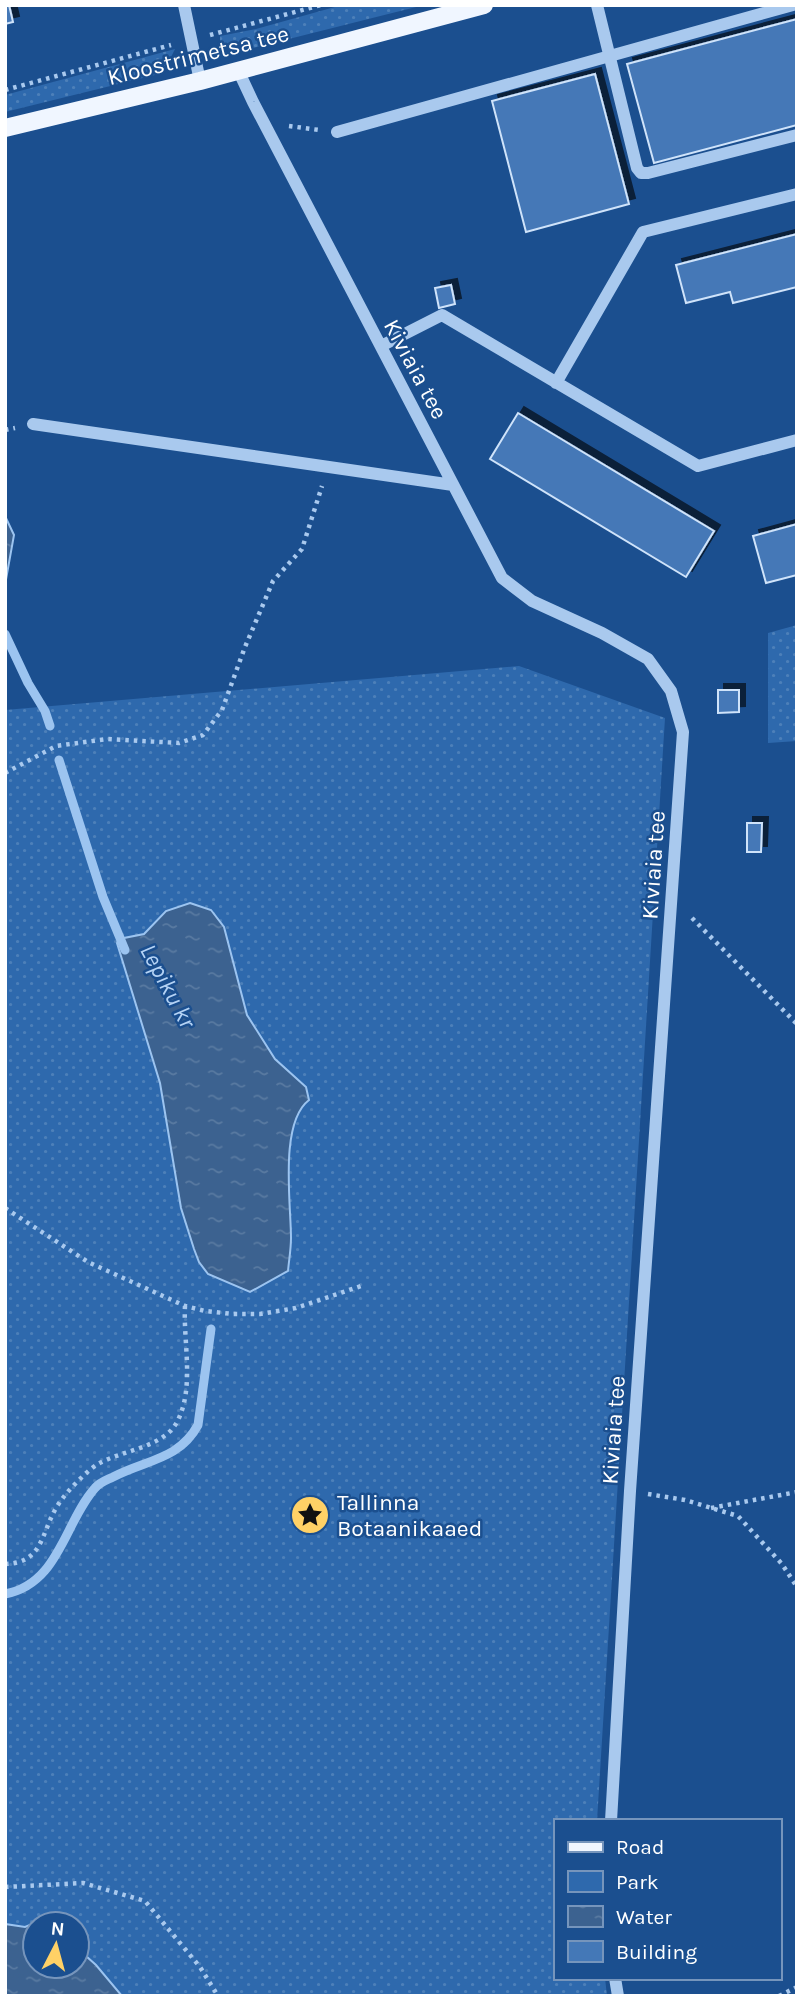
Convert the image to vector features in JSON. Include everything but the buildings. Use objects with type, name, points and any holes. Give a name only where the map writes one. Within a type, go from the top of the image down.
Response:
[{"type":"main road","name":"Kloostrimetsa tee","points":[[5,128],[484,5]]},
{"type":"street","points":[[184,5],[200,80]]},
{"type":"street","points":[[597,5],[637,168],[641,173],[797,135]]},
{"type":"street","points":[[337,132],[793,5]]},
{"type":"street","name":"Kiviaia tee","points":[[238,70],[502,578],[532,601],[602,633],[648,659],[671,691],[683,732],[630,1491],[611,1819]]},
{"type":"street","points":[[556,383],[643,232],[797,194]]},
{"type":"street","points":[[381,346],[442,315],[698,466],[797,440]]},
{"type":"street","points":[[33,424],[453,485]]},
{"type":"path","points":[[5,90],[321,5]]},
{"type":"path","points":[[264,123],[337,132]]},
{"type":"path","points":[[5,773],[56,746],[107,739],[179,743],[203,735],[222,710],[244,647],[273,581],[302,549],[328,467]]},
{"type":"path","points":[[672,898],[797,1024]]},
{"type":"path","points":[[5,1208],[88,1262],[186,1306],[223,1313],[260,1314],[296,1308],[361,1286]]},
{"type":"path","points":[[5,1564],[22,1562],[37,1551],[54,1512],[68,1491],[96,1465],[158,1440],[169,1433],[177,1423],[185,1393],[186,1306]]},
{"type":"path","points":[[630,1491],[685,1500],[738,1516],[782,1564],[797,1587]]},
{"type":"path","points":[[710,1508],[797,1492]]},
{"type":"path","points":[[5,1887],[83,1883],[145,1901],[200,1967],[218,1996]]},
{"type":"path","points":[[779,1996],[797,1987]]},
{"type":"green space","points":[[342,5],[424,5],[253,48],[233,49],[220,44],[220,36]]},
{"type":"green space","points":[[175,49],[163,73],[5,112],[5,95]]},
{"type":"green space","points":[[797,625],[797,741],[768,743],[768,633]]},
{"type":"green space","name":"Tallinna Botaanikaaed","points":[[519,666],[665,718],[597,1819],[554,1819],[554,1980],[605,1980],[607,1996],[5,1996],[5,710]]},
{"type":"water","points":[[5,516],[14,535],[5,585]]},
{"type":"water","points":[[190,903],[211,910],[224,927],[247,1015],[275,1059],[306,1087],[309,1100],[300,1111],[290,1145],[291,1238],[288,1271],[250,1292],[208,1274],[194,1249],[181,1208],[160,1083],[117,943],[119,939],[144,934],[166,911]]},
{"type":"water","points":[[5,1924],[21,1926],[21,1980],[91,1980],[91,1961],[122,1996],[5,1996]]},
{"type":"waterway","name":"Lepiku kr","points":[[5,634],[50,726]]},
{"type":"waterway","name":"Lepiku kr","points":[[59,760],[103,897],[125,950]]},
{"type":"waterway","name":"Lepiku kr","points":[[5,1594],[23,1588],[49,1565],[84,1502],[97,1486],[125,1471],[160,1458],[181,1446],[190,1437],[198,1425],[211,1329]]},
{"type":"place","name":"Tallinna Botaanikaaed","points":[[310,1515]]}]
